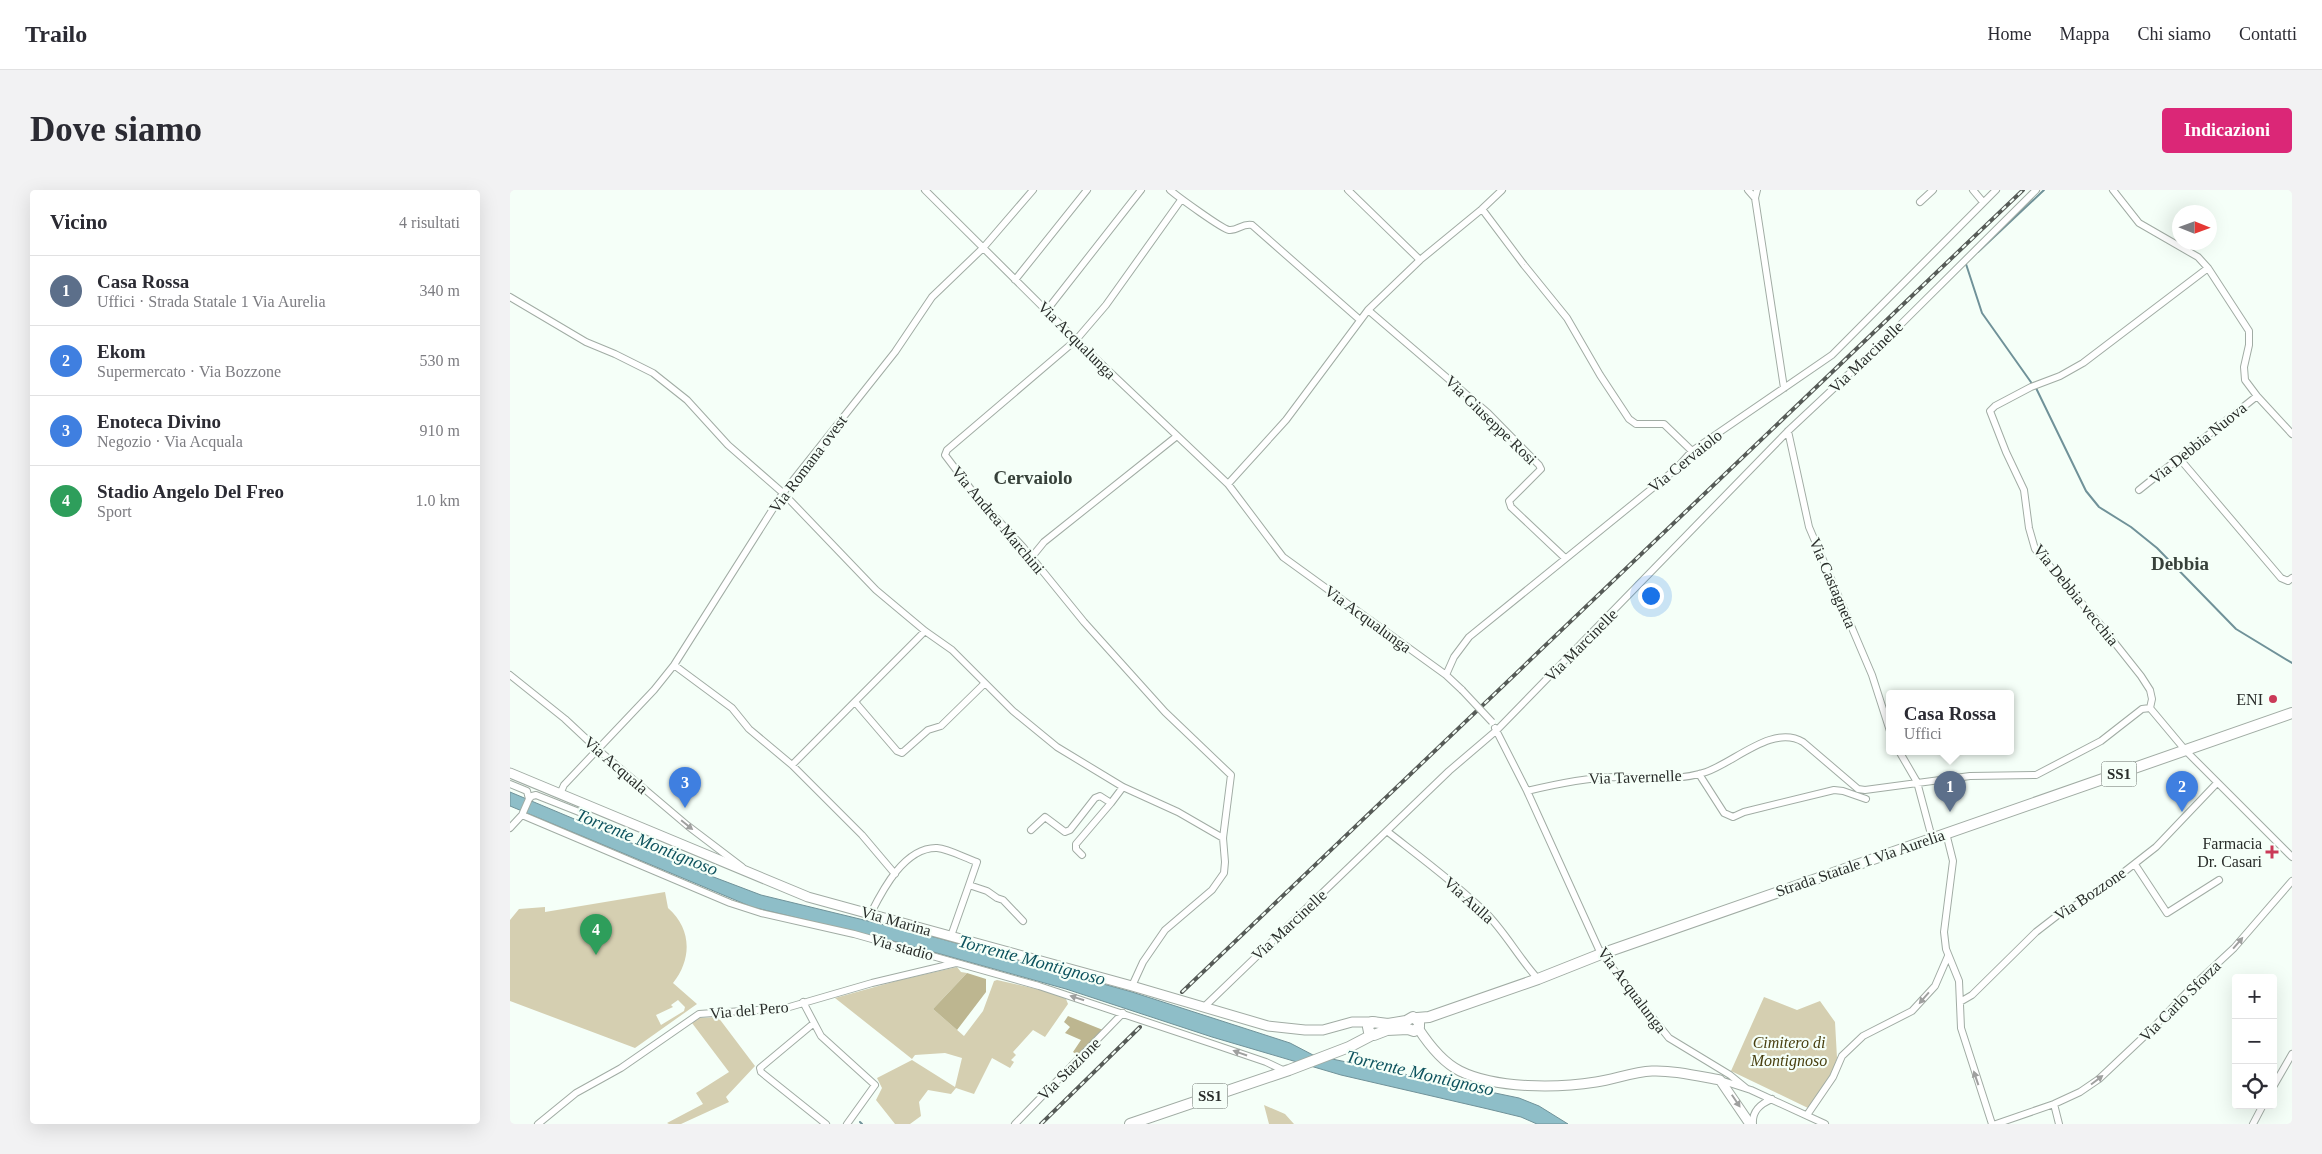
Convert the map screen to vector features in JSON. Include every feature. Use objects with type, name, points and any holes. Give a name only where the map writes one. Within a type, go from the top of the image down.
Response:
[{"type":"main road","name":"Strada Statale 1 Via Aurelia","points":[[1415,1025],[1428,1016],[1538,979],[1601,954],[2292,713]]},
{"type":"main road","name":"Via Marina","points":[[510,774],[808,897],[1132,986],[1268,1026],[1323,1030],[1354,1022],[1371,1028]]},
{"type":"main road","points":[[1371,1028],[1406,1021],[1410,1018],[1443,1060],[1460,1071],[1491,1080],[1522,1085],[1571,1085],[1651,1071],[1720,1080],[1752,1124]]},
{"type":"main road","name":"SS1","points":[[1130,1124],[1326,1055],[1361,1041],[1371,1028]]},
{"type":"street","name":"Via Acqualunga","points":[[925,190],[1076,340],[1228,484],[1283,556],[1446,675],[1492,722],[1527,791],[1601,954],[1668,1038],[1730,1075],[1746,1088]]},
{"type":"street","name":"Via Romana ovest","points":[[560,794],[564,785],[596,748],[654,690],[674,665],[783,493],[895,352],[932,297],[983,248],[1033,190]]},
{"type":"street","points":[[1015,280],[1087,190]]},
{"type":"street","points":[[1047,310],[1141,190]]},
{"type":"street","points":[[1170,190],[1181,200],[1192,205],[1223,228],[1233,230],[1244,224],[1252,225],[1360,320]]},
{"type":"street","points":[[1348,190],[1420,260]]},
{"type":"street","points":[[1228,484],[1286,420],[1368,310],[1420,260],[1502,190]]},
{"type":"street","points":[[1748,190],[1755,198]]},
{"type":"street","points":[[1757,190],[1755,198],[1784,388]]},
{"type":"street","points":[[1920,202],[1934,190]]},
{"type":"street","points":[[1973,190],[1983,202]]},
{"type":"street","name":"Via Cervaiolo","points":[[1446,675],[1454,657],[1470,637],[1676,469],[1692,451],[1832,355],[1996,190]]},
{"type":"street","name":"Via Marcinelle","points":[[1204,1008],[1388,832],[1448,771],[1497,730],[1788,431],[1881,344],[2036,190]]},
{"type":"street","name":"Via Debbia Nuova","points":[[2113,190],[2139,223],[2198,257],[2208,268],[2249,331],[2249,345],[2243,374],[2257,396],[2292,434]]},
{"type":"street","name":"Via Andrea Marchini","points":[[1181,200],[1106,305],[1076,340],[947,450],[945,455],[976,496],[1084,622],[1140,684],[1231,775],[1223,838]]},
{"type":"street","points":[[1482,209],[1567,318],[1600,375],[1629,419],[1636,424],[1664,424],[1692,451]]},
{"type":"street","name":"Via Debbia vecchia","points":[[2150,708],[2152,700],[2150,690],[2141,676],[2099,623],[2034,549],[2024,490],[2006,452],[1990,411],[1995,406],[2033,386],[2060,376],[2083,363],[2208,268]]},
{"type":"street","points":[[510,297],[586,342],[653,373],[687,400],[728,445],[783,493],[876,590],[925,631],[952,650],[1013,711],[1057,746],[1123,787],[1195,821],[1223,838],[1225,862],[1224,873],[1219,883],[1165,930],[1143,962],[1132,986]]},
{"type":"street","name":"Via Giuseppe Rosi","points":[[1368,310],[1488,413],[1539,465],[1540,469],[1509,501],[1512,507],[1565,558]]},
{"type":"street","name":"Via Debbia Nuova","points":[[2139,490],[2257,396]]},
{"type":"street","name":"Via Castagneta","points":[[1788,431],[1809,527],[1872,675],[1886,719]]},
{"type":"street","points":[[1031,558],[1044,542],[1074,516],[1177,436]]},
{"type":"street","points":[[2179,458],[2281,578],[2288,581],[2292,578]]},
{"type":"street","points":[[792,765],[925,631]]},
{"type":"street","points":[[674,665],[732,708],[749,729],[792,765],[862,835],[895,874]]},
{"type":"street","name":"Via Acquala","points":[[510,675],[565,719],[596,748],[688,826],[737,862],[746,872]]},
{"type":"street","points":[[855,702],[897,751],[904,753],[928,730],[941,726],[985,682]]},
{"type":"street","points":[[2150,708],[2186,751],[2292,857]]},
{"type":"street","name":"Via Tavernelle","points":[[1527,791],[1571,780],[1614,777],[1670,779],[1700,774],[1725,764],[1766,741],[1785,736],[1796,737],[1803,742],[1858,789],[1875,790],[1917,782],[1970,776],[2036,775],[2101,742],[2142,709],[2150,708]]},
{"type":"street","points":[[1901,755],[1917,782],[1932,838]]},
{"type":"street","points":[[1700,774],[1724,813],[1732,817],[1744,812],[1834,790],[1866,799]]},
{"type":"street","name":"Via Bozzone","points":[[1960,1002],[1972,995],[2036,932],[2058,915],[2097,893],[2156,847],[2217,783]]},
{"type":"street","points":[[510,784],[527,791],[529,800]]},
{"type":"street","points":[[1082,855],[1076,849],[1076,844],[1123,787]]},
{"type":"street","points":[[510,828],[523,814],[532,796],[536,795],[579,812],[585,810],[587,806]]},
{"type":"street","points":[[1030,830],[1045,817],[1065,832],[1070,830],[1095,798],[1100,796],[1111,803]]},
{"type":"street","name":"Via stadio","points":[[523,814],[730,903],[958,962],[1123,1013],[1287,1070]]},
{"type":"street","name":"Via Aulla","points":[[1388,832],[1483,910],[1502,931],[1519,957],[1538,979]]},
{"type":"street","points":[[1946,833],[1953,861],[1944,932],[1948,956],[1958,981],[1961,1028],[1992,1124]]},
{"type":"street","points":[[871,913],[895,874],[918,852],[938,848],[977,862],[950,936]]},
{"type":"street","points":[[2132,866],[2136,866],[2167,912],[2219,880]]},
{"type":"street","name":"Via Carlo Sforza","points":[[1996,1124],[2054,1104],[2080,1092],[2099,1079],[2234,948],[2292,881]]},
{"type":"street","points":[[969,885],[987,891],[1003,900],[1023,921]]},
{"type":"street","points":[[1806,1115],[1833,1077],[1842,1056],[1863,1036],[1912,1012],[1934,986],[1948,956]]},
{"type":"street","name":"Via del Pero","points":[[538,1124],[576,1093],[621,1068],[699,1014],[786,1008],[958,962]]},
{"type":"street","points":[[803,1002],[821,1036],[875,1086],[847,1124]]},
{"type":"street","name":"Via Stazione","points":[[1015,1124],[1123,1013]]},
{"type":"street","points":[[814,1023],[760,1068],[761,1072],[826,1124]]},
{"type":"street","points":[[2277,1080],[2292,1054]]},
{"type":"street","points":[[1720,1080],[1746,1088],[1825,1124]]},
{"type":"street","points":[[1752,1124],[1754,1112],[1764,1102],[1772,1100]]},
{"type":"street","points":[[2054,1104],[2059,1124]]},
{"type":"street","points":[[2253,1124],[2261,1109]]},
{"type":"green space","points":[[665,892],[668,908],[682,925],[687,944],[684,964],[673,983],[697,1004],[635,1048],[510,1001],[510,920],[519,909],[545,907],[545,912]],"holes":[[[678,1000],[685,1007],[684,1011],[661,1025],[656,1015],[673,1007],[671,1005]]]},
{"type":"green space","points":[[957,967],[961,972],[967,973],[933,1009],[964,1036],[983,1011],[994,981],[997,980],[1054,993],[1066,999],[1068,1004],[1045,1037],[1033,1030],[1013,1052],[1016,1055],[1011,1060],[1014,1062],[1010,1068],[992,1058],[974,1094],[956,1088],[951,1094],[928,1090],[919,1102],[921,1116],[910,1124],[895,1124],[876,1100],[882,1088],[877,1078],[912,1060],[955,1087],[962,1058],[945,1053],[915,1055],[912,1059],[835,998]]},
{"type":"green space","name":"Cimitero di Montignoso","points":[[1764,997],[1797,1010],[1820,1001],[1835,1022],[1837,1058],[1829,1081],[1808,1108],[1731,1071]]},
{"type":"green space","points":[[718,1017],[755,1066],[726,1097],[729,1102],[681,1124],[669,1124],[667,1123],[703,1104],[696,1093],[729,1072],[692,1023],[699,1018]]},
{"type":"green space","points":[[1264,1105],[1285,1114],[1294,1124],[1269,1124]]},
{"type":"shaded area","points":[[967,973],[986,979],[986,992],[957,1030],[933,1009]]},
{"type":"shaded area","points":[[1068,1016],[1103,1030],[1078,1055],[1073,1052],[1081,1040],[1065,1033],[1070,1027],[1064,1022]]},
{"type":"water","points":[[510,792],[703,873],[761,895],[938,938],[1132,992],[1290,1043],[1313,1055],[1519,1098],[1539,1106],[1568,1124],[1537,1124],[1521,1117],[1341,1075],[1212,1037],[1066,989],[901,943],[752,907],[510,806]]},
{"type":"waterway","points":[[1978,252],[2044,190]]},
{"type":"waterway","points":[[1966,264],[1982,313],[2033,385]]},
{"type":"waterway","points":[[2036,388],[2086,491],[2099,507],[2131,527],[2157,548],[2236,629],[2292,663]]},
{"type":"railway","points":[[1182,992],[2023,190]]},
{"type":"railway","points":[[1041,1124],[1140,1027]]},
{"type":"place","name":"ENI","points":[[2273,699]]},
{"type":"place","name":"Enoteca Divino","points":[[685,808]]},
{"type":"place","name":"Casa Rossa","points":[[1950,812]]},
{"type":"place","name":"Ekom","points":[[2182,812]]},
{"type":"place","name":"Farmacia Dr. Casari","points":[[2272,852]]},
{"type":"place","name":"Stadio Angelo Del Freo","points":[[596,955]]},
{"type":"district","name":"Cervaiolo","points":[[1033,477]]},
{"type":"district","name":"Debbia","points":[[2180,563]]},
{"type":"water label","name":"Torrente Montignoso","points":[[647,842]]},
{"type":"water label","name":"Torrente Montignoso","points":[[1032,960]]},
{"type":"water label","name":"Torrente Montignoso","points":[[1420,1073]]}]
